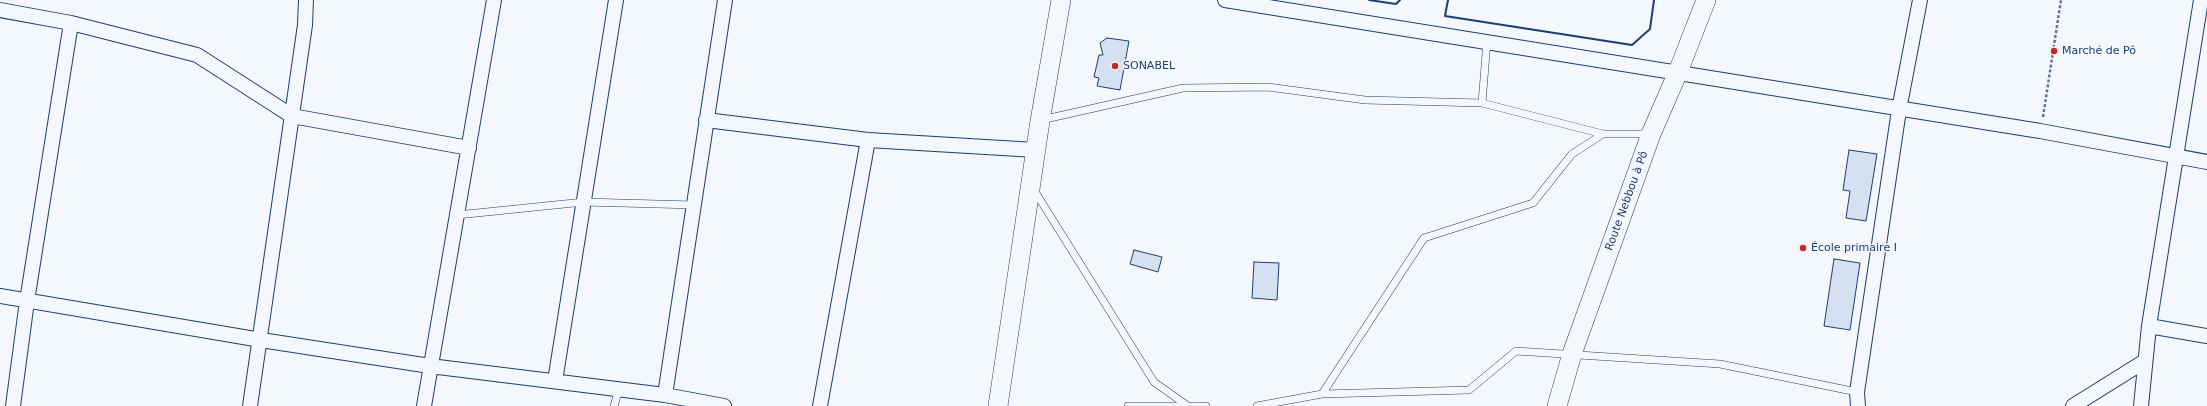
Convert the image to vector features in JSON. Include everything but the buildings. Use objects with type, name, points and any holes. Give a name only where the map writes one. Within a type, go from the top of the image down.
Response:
[{"type":"main road","points":[[998,406],[1040,121],[1062,0]]},
{"type":"main road","name":"Route Nebbou à Pô","points":[[1557,406],[1572,354],[1651,134],[1678,72],[1706,0]]},
{"type":"street","points":[[250,406],[261,340],[305,25],[306,0]]},
{"type":"street","points":[[424,406],[470,148],[494,0]]},
{"type":"street","points":[[555,381],[616,0]]},
{"type":"street","points":[[665,396],[725,0]]},
{"type":"street","points":[[1225,0],[1678,72],[1899,110],[2040,131],[2176,155],[2207,162]]},
{"type":"street","points":[[1858,406],[1857,392],[1899,110],[1920,0]]},
{"type":"street","points":[[2141,406],[2149,326],[2201,0]]},
{"type":"street","points":[[0,10],[71,23],[197,55],[292,116],[470,148]]},
{"type":"street","points":[[13,406],[27,301],[71,23]]},
{"type":"street","points":[[706,120],[868,140],[1036,150]]},
{"type":"street","points":[[820,406],[868,140]]},
{"type":"street","points":[[0,296],[261,340],[430,366],[619,389],[724,406]]},
{"type":"street","points":[[2149,326],[2207,336]]},
{"type":"street","points":[[2073,406],[2145,361]]},
{"type":"lane","points":[[1482,103],[1487,41]]},
{"type":"lane","points":[[1040,121],[1183,88],[1268,87],[1365,100],[1482,103],[1603,134],[1651,134]]},
{"type":"lane","points":[[1322,394],[1424,238],[1533,203],[1572,154],[1603,134]]},
{"type":"lane","points":[[1031,186],[1154,382],[1187,406]]},
{"type":"lane","points":[[457,215],[584,202],[694,206]]},
{"type":"lane","points":[[1257,406],[1322,394],[1468,390],[1516,351],[1720,364],[1857,392]]},
{"type":"lane","points":[[614,406],[619,389]]},
{"type":"lane","points":[[1128,406],[1206,406]]},
{"type":"path","points":[[2040,131],[2061,0]]},
{"type":"wall","points":[[1369,0],[1396,4],[1400,0]]},
{"type":"wall","points":[[1448,0],[1445,16],[1632,45],[1650,29],[1654,0]]},
{"type":"place","name":"Marché de Pô","points":[[2054,51]]},
{"type":"place","name":"SONABEL","points":[[1115,66]]},
{"type":"place","name":"École primaire I","points":[[1803,248]]}]
